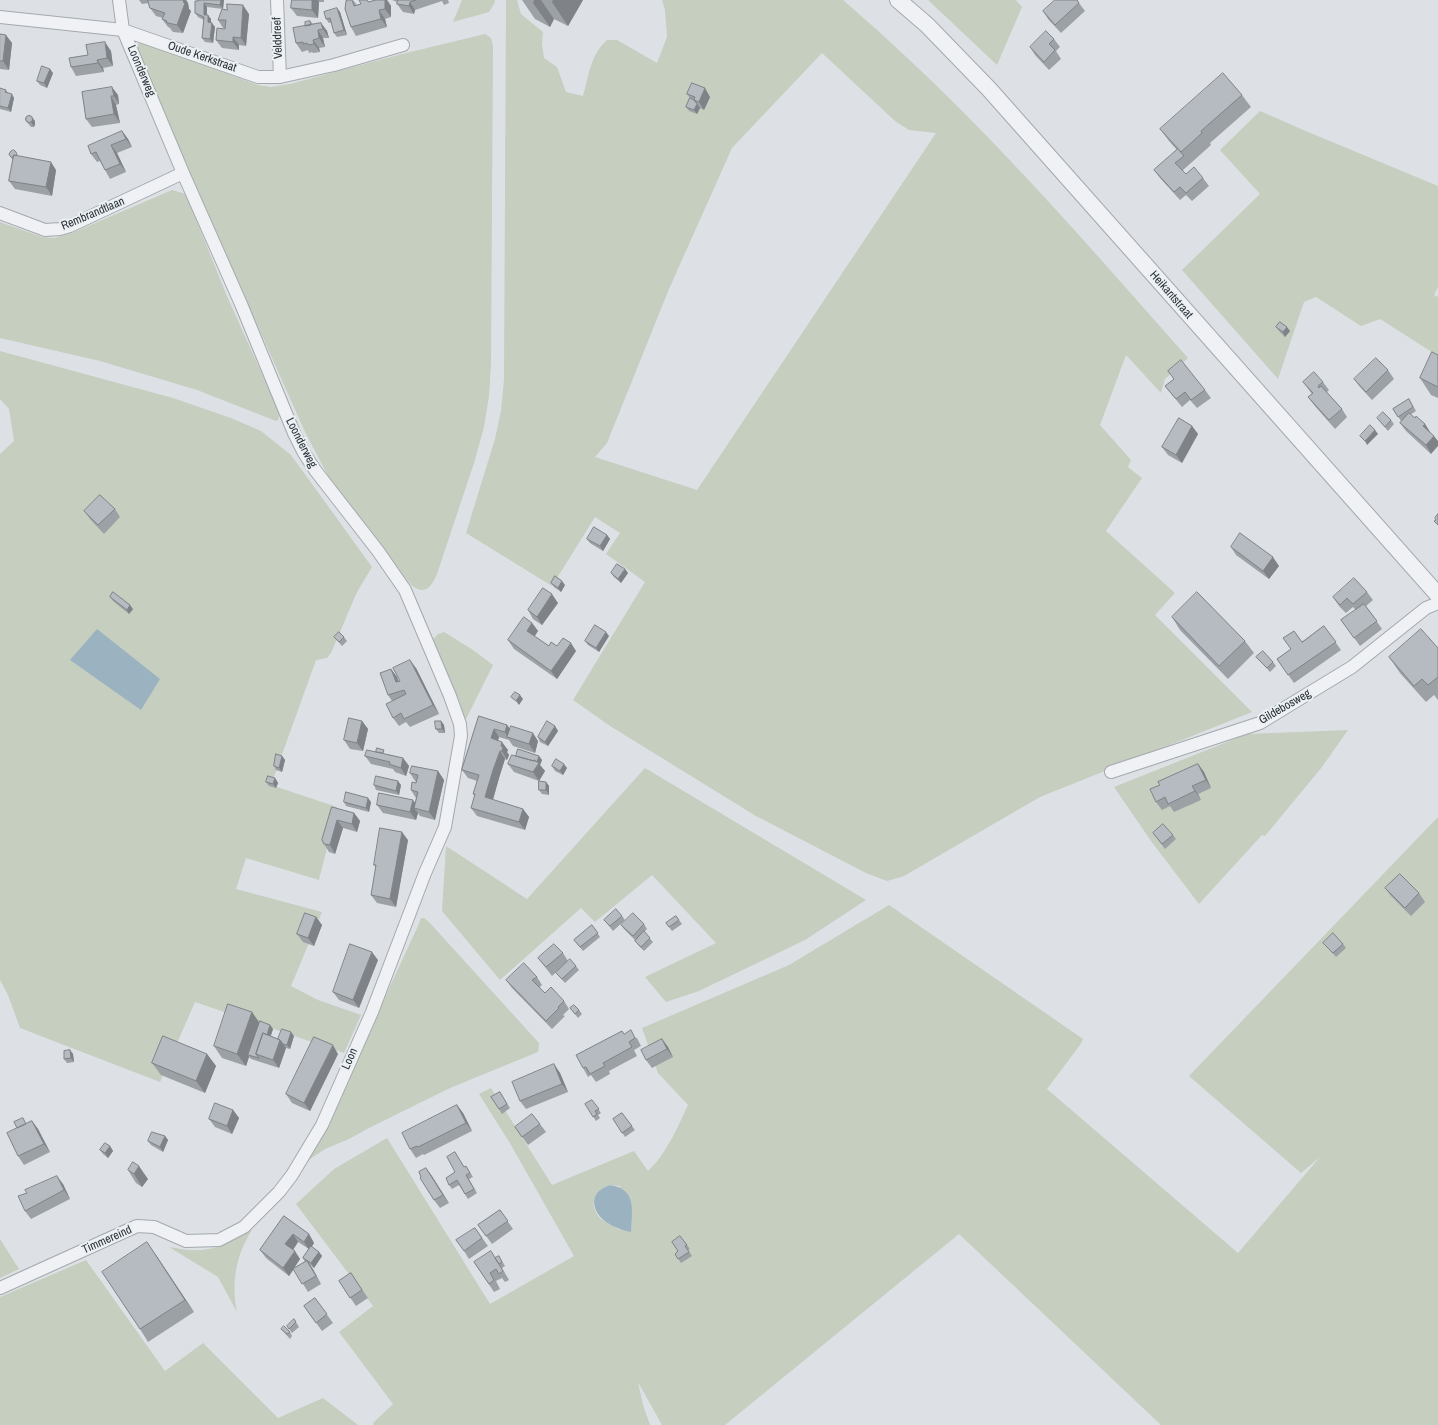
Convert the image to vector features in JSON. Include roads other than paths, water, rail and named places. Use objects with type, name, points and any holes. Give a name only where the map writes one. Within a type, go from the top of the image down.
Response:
[{"type":"street","name":"Loonderweg","points":[[119,0],[123,30],[304,453],[314,470],[378,550],[404,590],[458,717],[461,736],[445,828],[425,873]]},
{"type":"street","name":"Velddreef","points":[[277,0],[280,77]]},
{"type":"street","name":"Heikantstraat","points":[[898,0],[927,25],[989,89],[1438,595]]},
{"type":"street","name":"Oude Kerkstraat","points":[[0,17],[123,30],[258,77],[280,77],[334,65],[403,45]]},
{"type":"street","name":"Rembrandtlaan","points":[[0,213],[45,230],[60,229],[183,173]]},
{"type":"street","name":"Gildebosweg","points":[[1112,772],[1260,723],[1352,667],[1426,608],[1438,603]]},
{"type":"street","name":"Loon","points":[[244,1227],[279,1192],[292,1175],[322,1125],[372,1012],[425,873]]},
{"type":"street","name":"Timmereind","points":[[0,1288],[137,1226],[154,1227],[186,1241],[219,1240],[244,1227]]},
{"type":"water","points":[[97,629],[160,679],[141,710],[70,660]]},
{"type":"water","points":[[610,1185],[619,1187],[629,1196],[632,1209],[631,1232],[607,1223],[595,1208],[594,1201],[597,1193]]}]
